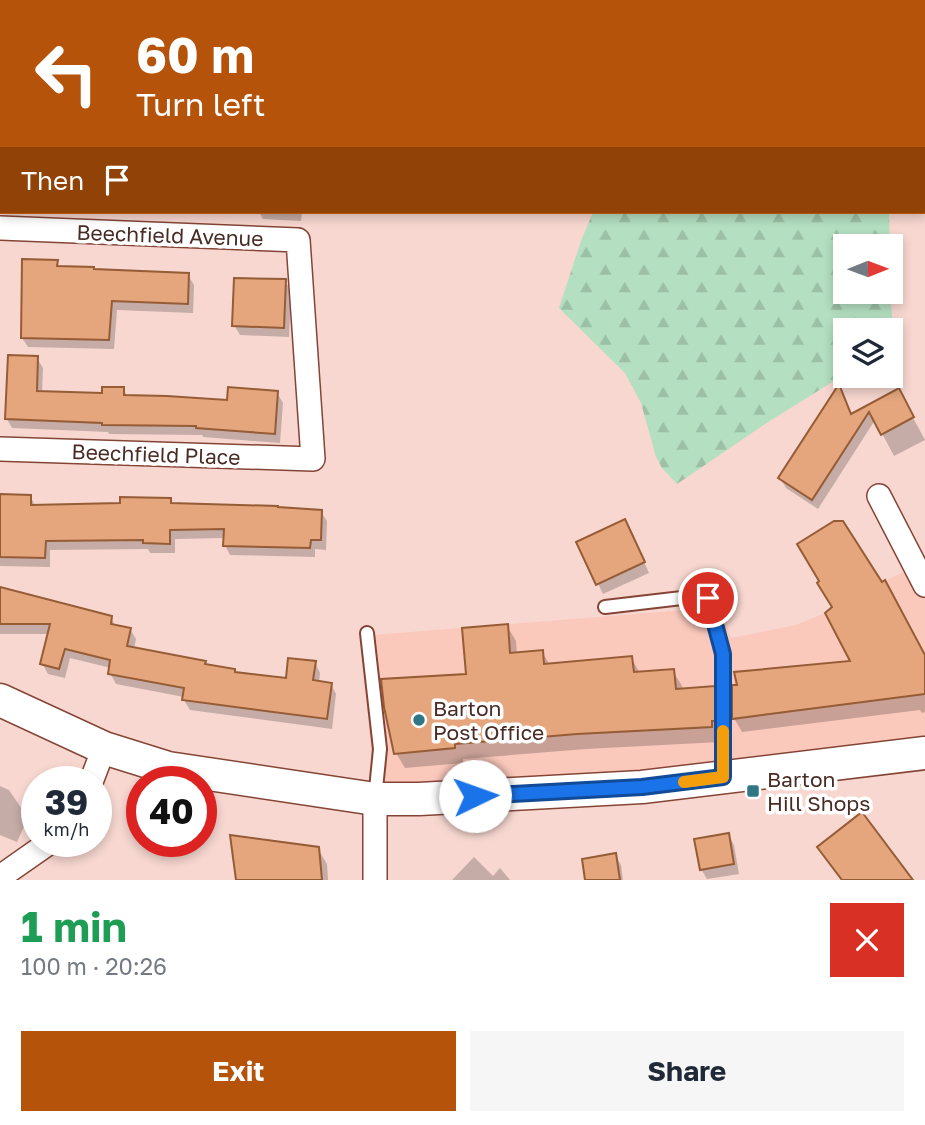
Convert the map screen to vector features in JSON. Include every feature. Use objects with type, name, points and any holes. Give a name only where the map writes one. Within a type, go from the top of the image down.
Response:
[{"type":"street","name":"Beechfield Avenue","points":[[0,228],[298,240],[313,459]]},
{"type":"street","name":"Beechfield Place","points":[[0,449],[313,459]]},
{"type":"street","points":[[879,496],[925,585]]},
{"type":"street","points":[[0,700],[103,748],[168,768],[375,799],[642,787],[925,753]]},
{"type":"street","points":[[97,766],[103,748]]},
{"type":"street","points":[[375,799],[375,880]]},
{"type":"street","points":[[0,877],[25,871],[37,857]]},
{"type":"lane","points":[[605,607],[699,596],[708,598],[723,654],[723,777]]},
{"type":"lane","points":[[367,633],[380,749],[375,799]]},
{"type":"shaded area","points":[[915,567],[925,585],[925,753],[375,799],[361,636],[721,607],[731,638],[796,625],[825,613],[842,600]]},
{"type":"green space","points":[[592,214],[889,214],[890,234],[833,234],[833,304],[891,304],[892,318],[833,318],[833,382],[677,484],[656,457],[641,403],[625,373],[559,308]]},
{"type":"building","points":[[22,259],[58,260],[57,266],[189,273],[188,304],[112,301],[109,340],[21,338]]},
{"type":"building","points":[[234,278],[286,279],[284,328],[232,326]]},
{"type":"building","points":[[8,355],[38,356],[37,391],[102,393],[102,387],[124,387],[124,395],[227,400],[228,387],[278,391],[275,434],[196,426],[102,425],[5,419]]},
{"type":"building","points":[[836,388],[841,388],[851,414],[899,388],[914,417],[881,435],[869,412],[812,500],[778,478]]},
{"type":"building","points":[[0,494],[31,495],[31,505],[120,503],[120,497],[171,498],[171,503],[322,510],[321,540],[311,540],[310,548],[223,546],[224,529],[170,530],[170,544],[143,543],[143,540],[46,541],[45,558],[0,557]]},
{"type":"building","points":[[625,519],[645,562],[596,585],[576,542]]},
{"type":"building","points":[[834,521],[843,521],[882,582],[885,580],[925,655],[925,694],[732,719],[732,685],[737,685],[734,672],[850,661],[825,613],[832,607],[797,544]]},
{"type":"building","points":[[0,587],[112,616],[111,624],[131,628],[127,646],[206,661],[205,664],[235,669],[235,672],[286,678],[288,658],[316,661],[313,680],[332,683],[327,719],[182,700],[184,688],[108,674],[110,660],[65,649],[59,669],[40,664],[50,624],[0,624]]},
{"type":"building","points":[[508,624],[510,653],[543,650],[544,664],[632,656],[634,672],[674,669],[676,689],[715,686],[715,721],[712,721],[712,727],[455,744],[455,748],[394,754],[381,679],[466,674],[462,628]]},
{"type":"building","points":[[862,812],[913,880],[842,880],[817,847]]},
{"type":"building","points":[[729,833],[734,864],[700,870],[694,839]]},
{"type":"building","points":[[230,835],[319,847],[322,880],[236,880]]},
{"type":"building","points":[[616,853],[620,880],[585,880],[582,859]]},
{"type":"slow traffic","points":[[684,782],[723,777],[723,731]]},
{"type":"place","name":"Barton Post Office","points":[[419,720]]},
{"type":"place","name":"Barton Hill Shops","points":[[753,791]]},
{"type":"route","points":[[475,796],[642,787],[723,777],[723,654],[708,598]]}]
